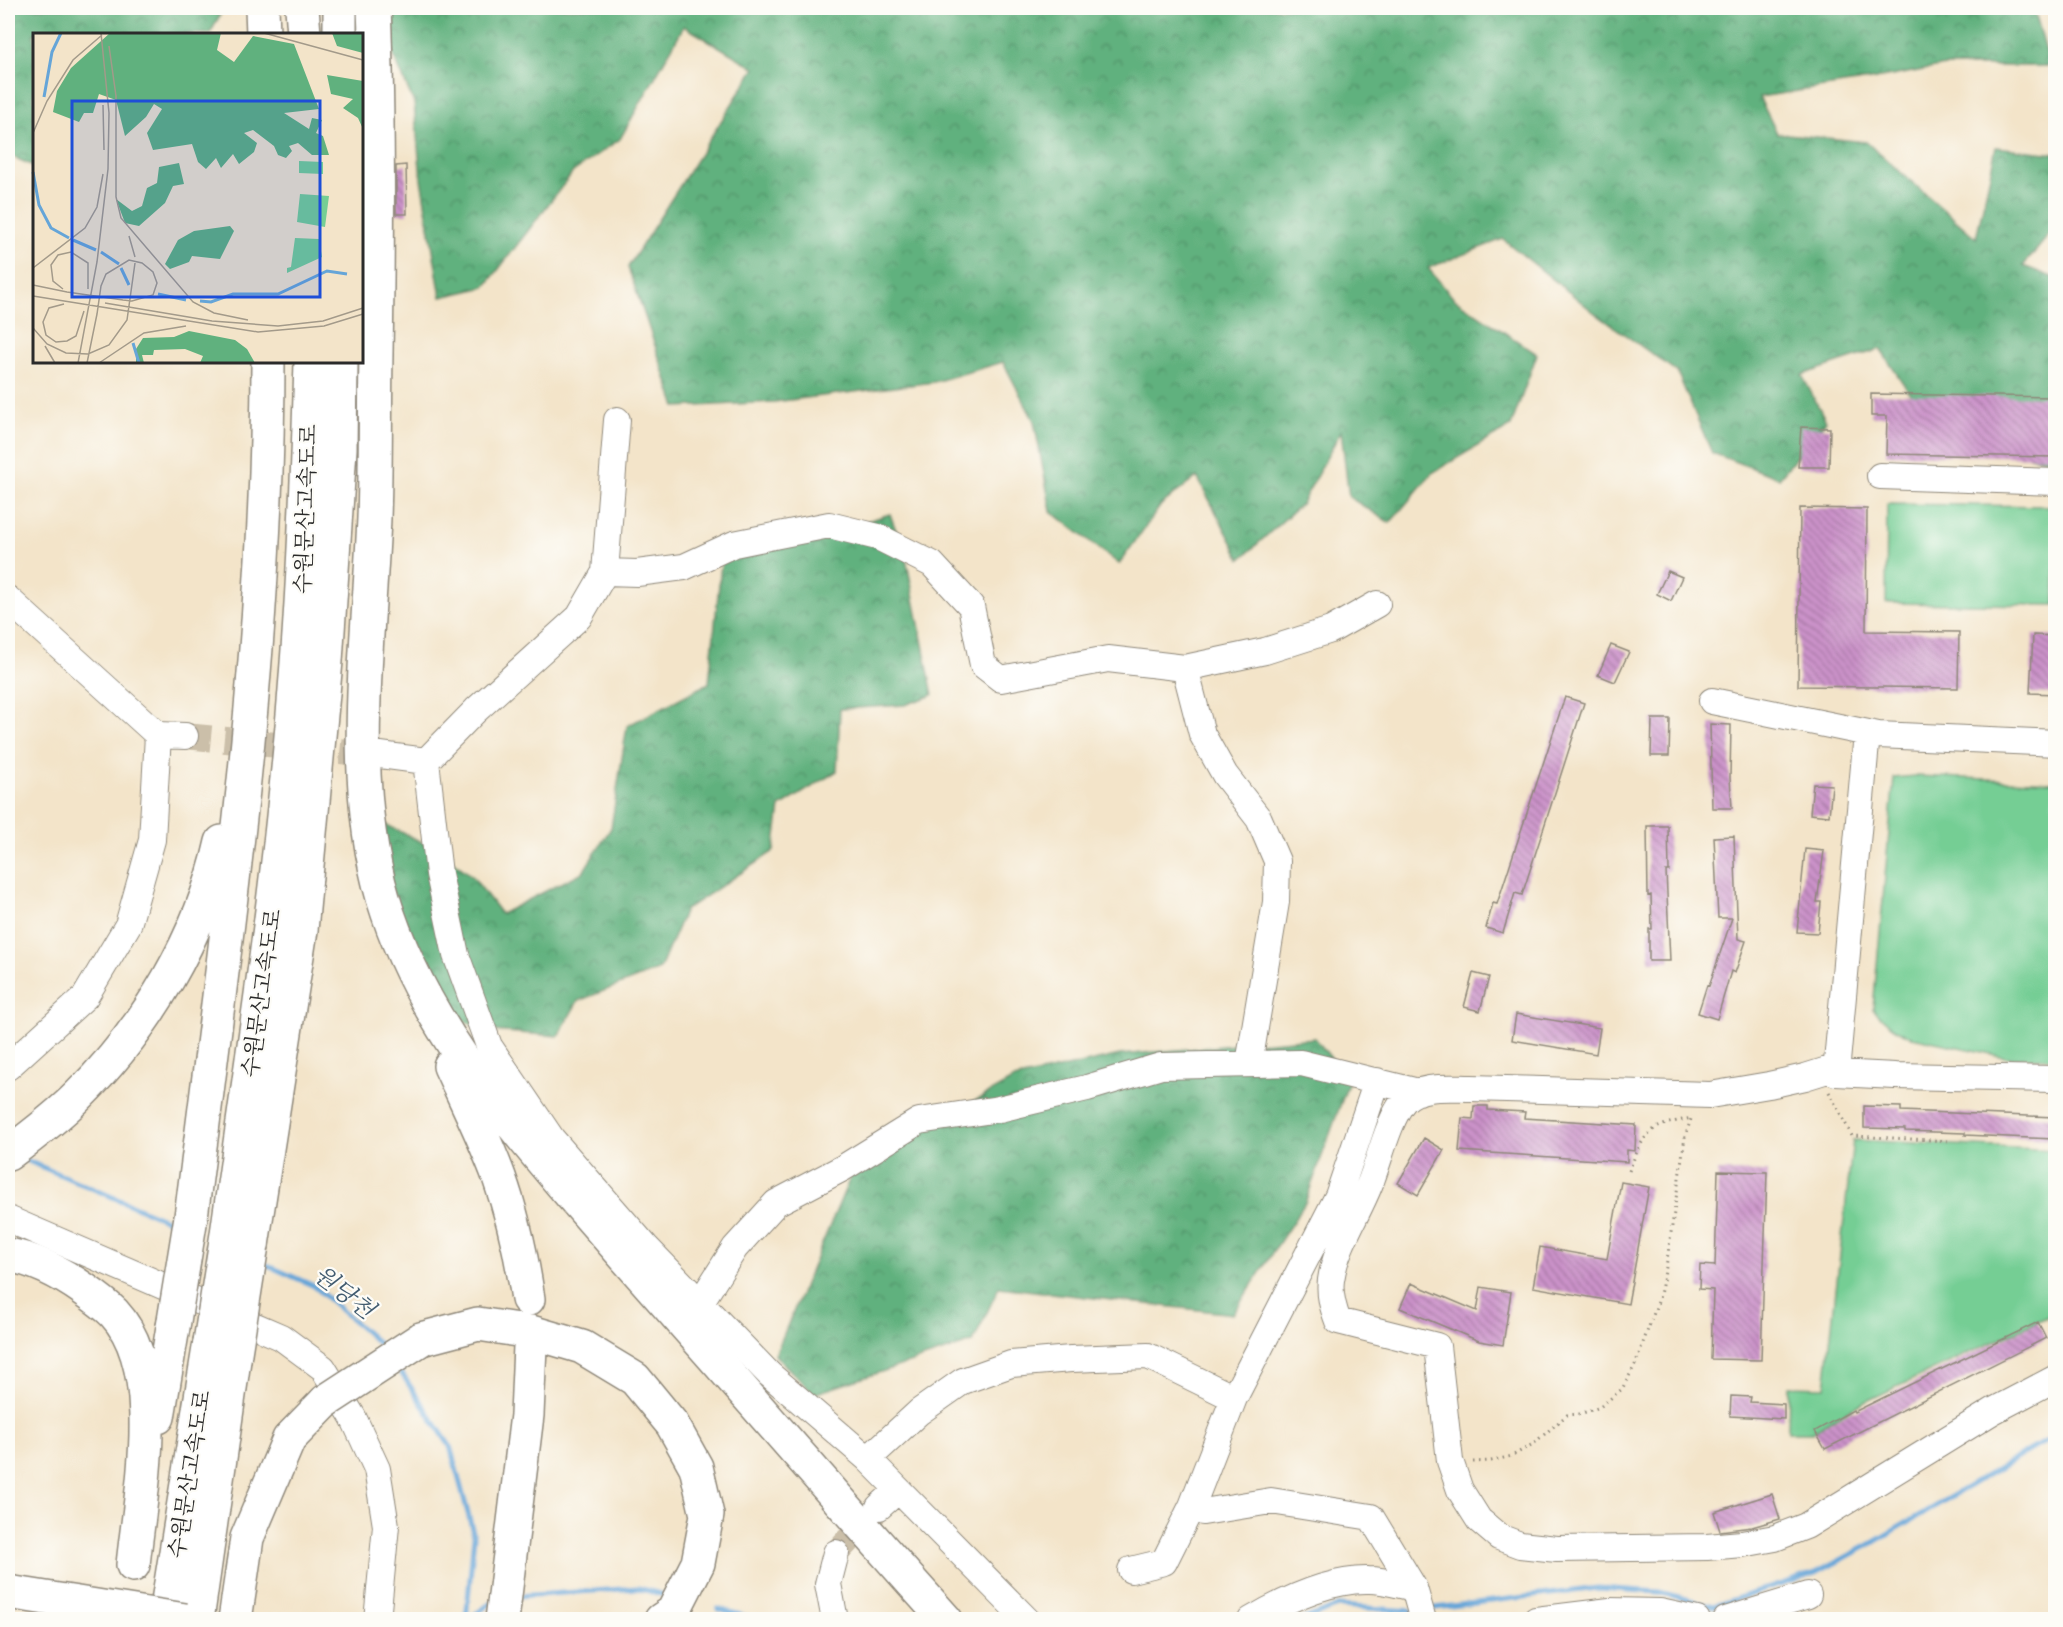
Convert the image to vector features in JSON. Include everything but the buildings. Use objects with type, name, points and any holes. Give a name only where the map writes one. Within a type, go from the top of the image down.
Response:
[{"type":"highway","points":[[262,8],[263,33]]},
{"type":"highway","points":[[302,8],[304,33]]},
{"type":"highway","points":[[340,8],[340,33]]},
{"type":"highway","points":[[374,8],[379,184],[374,518],[366,645],[364,733],[366,799],[375,862],[389,927],[422,1012],[484,1138],[500,1179],[513,1224],[528,1299]]},
{"type":"highway","points":[[125,1620],[191,1218],[248,756],[260,613],[268,363]]},
{"type":"highway","name":"수원문산고속도로","points":[[240,1240],[265,970],[286,785],[304,570],[311,363]]},
{"type":"highway","name":"수원문산고속도로","points":[[165,1620],[223,1348],[240,1240],[301,930],[326,661],[340,449],[341,363]]},
{"type":"highway","points":[[8,1154],[78,1096],[114,1056],[145,1015],[171,973],[194,926],[211,881],[228,812],[260,613]]},
{"type":"highway","points":[[384,899],[413,972],[478,1081],[524,1140],[941,1614]]},
{"type":"highway","points":[[8,1255],[45,1265],[69,1278],[93,1296],[114,1313],[125,1329],[135,1352],[143,1376],[146,1409],[145,1446],[133,1565]]},
{"type":"highway","points":[[235,1620],[247,1538],[289,1439],[326,1401],[421,1339],[478,1324],[531,1332],[582,1347],[635,1379],[672,1424],[696,1467],[707,1515],[698,1563],[673,1612],[661,1620]]},
{"type":"highway","points":[[501,1620],[527,1414],[530,1346]]},
{"type":"highway","name":"수원문산고속도로","points":[[197,1620],[223,1348]]},
{"type":"highway","points":[[8,1592],[185,1620]]},
{"type":"street","points":[[426,761],[476,710],[579,617],[605,572],[617,420]]},
{"type":"street","points":[[1880,476],[2055,482]]},
{"type":"street","points":[[605,572],[637,573],[684,567],[734,544],[830,525],[878,537],[932,564],[971,606],[983,665],[1001,679],[1108,658],[1185,668],[1265,651],[1331,630],[1377,603]]},
{"type":"street","points":[[8,599],[158,735],[185,736]]},
{"type":"street","points":[[1185,668],[1202,734],[1226,775],[1259,819],[1277,861],[1276,902],[1249,1064]]},
{"type":"street","points":[[1713,701],[1867,733],[1903,737],[2055,743]]},
{"type":"street","points":[[1832,1077],[1867,733]]},
{"type":"street","points":[[8,1067],[85,997],[128,925],[152,840],[158,735]]},
{"type":"street","points":[[380,755],[426,761]]},
{"type":"street","points":[[426,761],[439,874],[456,955],[489,1046],[552,1139],[646,1247],[769,1374],[868,1459],[1027,1620]]},
{"type":"street","points":[[700,1303],[735,1248],[776,1203],[843,1168],[919,1121],[999,1109],[1087,1088],[1161,1066],[1301,1063],[1419,1092]]},
{"type":"street","points":[[2055,1079],[1836,1073],[1832,1077],[1740,1091],[1696,1107],[1471,1088],[1440,1088],[1419,1092],[1404,1100],[1391,1125],[1372,1179],[1338,1254],[1330,1281],[1331,1304],[1338,1321],[1437,1346],[1450,1461],[1460,1490],[1479,1520],[1499,1537],[1520,1545],[1557,1549],[1605,1550],[1742,1544],[1775,1538],[1806,1526],[1993,1412],[2055,1378]]},
{"type":"street","points":[[1131,1570],[1164,1562],[1192,1506],[1234,1398],[1338,1196],[1377,1081]]},
{"type":"street","points":[[8,1220],[281,1337],[323,1368],[353,1417],[377,1469],[386,1526],[377,1620]]},
{"type":"street","points":[[868,1459],[919,1412],[963,1381],[1011,1364],[1148,1356],[1234,1398]]},
{"type":"street","points":[[879,1507],[898,1490]]},
{"type":"street","points":[[1192,1506],[1203,1512],[1271,1501],[1371,1517],[1418,1601]]},
{"type":"street","points":[[835,1618],[828,1584],[836,1553]]},
{"type":"street","points":[[1251,1620],[1277,1605],[1330,1585],[1368,1580],[1418,1601]]},
{"type":"street","points":[[1726,1620],[1808,1595]]},
{"type":"street","points":[[1536,1620],[1610,1611],[1660,1612],[1697,1620]]},
{"type":"path","points":[[1832,1077],[1852,1136],[1951,1142]]},
{"type":"path","points":[[1629,1171],[1644,1139],[1653,1129],[1696,1107]]},
{"type":"path","points":[[1450,1461],[1476,1462],[1512,1456],[1533,1444],[1567,1415],[1580,1414],[1600,1407],[1622,1389],[1635,1365],[1659,1299],[1666,1267],[1685,1137],[1696,1107]]},
{"type":"green space","points":[[8,8],[222,8],[211,33],[33,33],[33,166],[8,155]]},
{"type":"green space","points":[[373,8],[2034,8],[2050,66],[1945,66],[1759,97],[1777,133],[1866,142],[1976,238],[1996,147],[2055,154],[2055,228],[2023,266],[2055,278],[2055,461],[1993,449],[1919,407],[1880,349],[1802,375],[1826,421],[1779,478],[1712,453],[1677,372],[1596,314],[1503,239],[1428,268],[1454,299],[1537,354],[1511,426],[1432,473],[1390,523],[1349,497],[1341,431],[1302,503],[1241,559],[1197,477],[1161,505],[1119,564],[1051,511],[1034,421],[1003,362],[934,382],[774,402],[676,407],[628,267],[755,68],[684,26],[620,139],[573,172],[485,287],[441,297],[421,179],[414,103]]},
{"type":"green space","points":[[1887,504],[2055,506],[2055,605],[1886,603]]},
{"type":"green space","points":[[890,514],[906,558],[933,695],[905,705],[840,709],[837,771],[780,807],[774,851],[685,910],[660,969],[578,1001],[558,1036],[492,1031],[446,1016],[413,951],[366,815],[440,851],[473,877],[501,914],[583,872],[611,828],[627,726],[709,683],[722,555],[806,540]]},
{"type":"green space","points":[[1915,776],[2055,782],[2055,1058],[2005,1057],[1912,1037],[1891,1026],[1873,1009],[1894,778]]},
{"type":"green space","points":[[1315,1038],[1349,1081],[1305,1203],[1233,1314],[999,1287],[973,1342],[814,1394],[775,1355],[850,1178],[881,1154],[1014,1079],[1120,1055]]},
{"type":"green space","points":[[1853,1140],[2055,1150],[2056,1304],[2052,1305],[2053,1314],[1856,1406],[1812,1432],[1788,1432],[1789,1386],[1825,1387]]},
{"type":"waterway","name":"원당천","points":[[21,1158],[178,1225]]},
{"type":"waterway","name":"원당천","points":[[260,1262],[314,1286],[386,1350]]},
{"type":"waterway","name":"원당천","points":[[398,1368],[450,1446],[474,1536],[466,1620]]},
{"type":"waterway","points":[[1427,1609],[1598,1588],[1659,1592],[1714,1606],[1816,1573],[1869,1545],[2056,1435]]},
{"type":"waterway","points":[[517,1596],[638,1588],[664,1595]]},
{"type":"waterway","points":[[467,1620],[491,1603]]},
{"type":"waterway","points":[[1301,1620],[1339,1606],[1412,1611]]},
{"type":"waterway","points":[[718,1609],[759,1620]]},
{"type":"tunnel","points":[[185,736],[380,755]]},
{"type":"tunnel","points":[[836,1553],[875,1512]]}]
